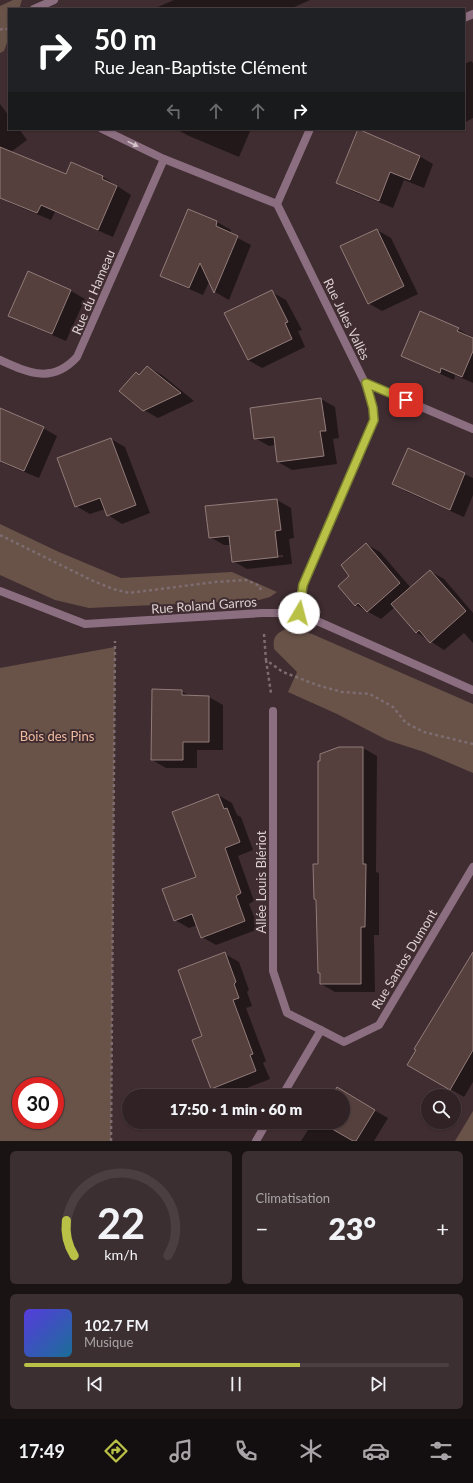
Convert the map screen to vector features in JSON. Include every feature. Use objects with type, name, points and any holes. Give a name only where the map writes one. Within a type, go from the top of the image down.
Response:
[{"type":"street","points":[[36,8],[54,0]]},
{"type":"street","points":[[104,130],[164,159],[277,204],[310,130]]},
{"type":"street","name":"Rue du Hameau","points":[[0,360],[25,371],[42,375],[53,373],[71,364],[77,357],[164,159]]},
{"type":"street","name":"Rue Jules Vallès","points":[[277,204],[366,383],[373,408],[374,420],[303,585],[299,613]]},
{"type":"street","points":[[366,383],[473,429]]},
{"type":"street","name":"Rue Roland Garros","points":[[0,591],[84,624],[262,613],[299,613],[473,690]]},
{"type":"street","name":"Allée Louis Blériot","points":[[273,711],[273,970],[287,1013],[321,1030]]},
{"type":"street","name":"Rue Santos Dumont","points":[[321,1030],[344,1042],[379,1025],[473,867]]},
{"type":"street","points":[[286,1089],[321,1030]]},
{"type":"street","points":[[256,1141],[263,1129]]},
{"type":"path","points":[[111,1141],[115,663],[114,623]]},
{"type":"path","points":[[266,660],[273,711]]},
{"type":"green space","points":[[13,0],[22,0],[19,8],[8,8],[8,40],[4,51],[0,53],[0,6]]},
{"type":"green space","points":[[0,524],[59,552],[121,578],[232,572],[277,592],[270,597],[259,600],[89,608],[55,600],[0,575]]},
{"type":"green space","points":[[288,628],[312,634],[473,704],[473,773],[424,752],[387,740],[337,714],[288,692],[297,672],[274,649],[274,641],[276,636]]},
{"type":"green space","name":"Bois des Pins","points":[[115,647],[111,1141],[0,1141],[0,668]]},
{"type":"green space","points":[[473,1111],[473,1141],[455,1141]]},
{"type":"building","points":[[358,130],[420,156],[410,180],[390,172],[379,201],[336,183]]},
{"type":"building","points":[[0,147],[66,174],[71,162],[103,176],[102,179],[117,186],[98,230],[41,205],[37,213],[0,198]]},
{"type":"building","points":[[188,209],[217,221],[216,226],[238,236],[214,293],[200,263],[189,288],[160,276]]},
{"type":"building","points":[[377,229],[404,286],[368,304],[340,246]]},
{"type":"building","points":[[28,271],[71,290],[52,334],[8,316]]},
{"type":"building","points":[[272,290],[288,322],[285,323],[292,339],[248,360],[224,313]]},
{"type":"building","points":[[420,311],[459,328],[457,331],[473,338],[473,351],[462,377],[441,368],[440,373],[401,356]]},
{"type":"building","points":[[147,366],[181,393],[143,411],[119,391],[136,372],[139,375]]},
{"type":"building","points":[[321,398],[326,431],[320,431],[324,456],[277,462],[274,437],[254,439],[250,408]]},
{"type":"building","points":[[0,408],[44,427],[24,471],[0,461]]},
{"type":"building","points":[[111,438],[136,505],[107,516],[100,498],[75,507],[57,458]]},
{"type":"building","points":[[408,448],[465,473],[450,510],[392,484]]},
{"type":"building","points":[[277,499],[281,530],[275,531],[278,557],[232,562],[229,536],[209,538],[205,506]]},
{"type":"building","points":[[366,543],[400,583],[367,612],[358,603],[355,606],[338,586],[349,576],[341,565]]},
{"type":"building","points":[[430,570],[466,611],[430,643],[419,630],[416,633],[391,604]]},
{"type":"building","points":[[152,689],[182,690],[182,695],[209,696],[209,742],[183,742],[183,760],[151,760]]},
{"type":"building","points":[[339,747],[363,747],[363,864],[366,864],[365,927],[361,927],[361,984],[320,984],[320,973],[318,973],[316,900],[314,899],[313,864],[318,864],[318,761],[320,761],[320,754]]},
{"type":"building","points":[[218,794],[224,809],[227,808],[240,842],[225,848],[241,893],[236,896],[245,921],[201,938],[192,914],[174,921],[162,889],[196,877],[172,812]]},
{"type":"building","points":[[225,952],[236,982],[234,984],[239,998],[233,1000],[253,1054],[250,1055],[256,1071],[211,1089],[192,1040],[202,1036],[178,970]]},
{"type":"building","points":[[473,952],[473,1050],[451,1089],[407,1065],[416,1050],[414,1049]]},
{"type":"building","points":[[350,1095],[375,1110],[356,1141],[353,1141],[332,1129],[350,1129]]},
{"type":"route","points":[[299,613],[303,585],[374,420],[373,408],[366,383],[406,400]]}]
